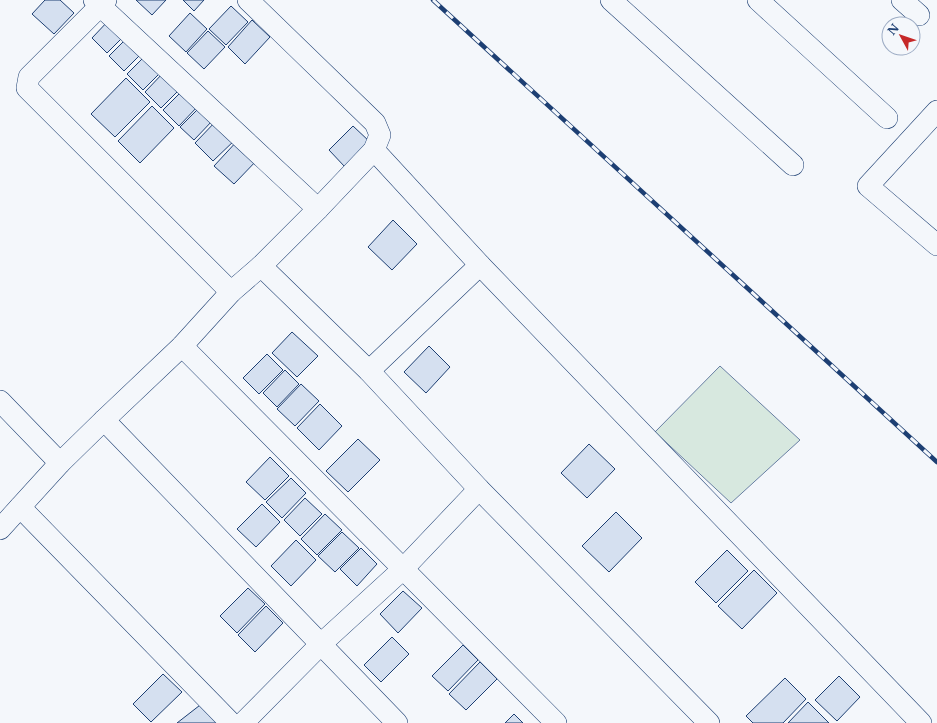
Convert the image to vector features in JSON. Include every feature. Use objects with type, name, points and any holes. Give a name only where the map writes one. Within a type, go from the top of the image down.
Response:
[{"type":"street","points":[[0,529],[60,463],[182,346],[231,292],[261,266],[374,150],[380,135],[375,123],[248,0]]},
{"type":"street","points":[[611,0],[793,165]]},
{"type":"street","points":[[758,0],[887,118]]},
{"type":"street","points":[[902,0],[919,16]]},
{"type":"street","points":[[231,292],[27,88],[29,77],[100,2],[318,209]]},
{"type":"street","points":[[935,117],[868,186],[937,245]]},
{"type":"street","points":[[374,150],[480,265],[910,719]]},
{"type":"street","points":[[369,371],[480,265]]},
{"type":"street","points":[[261,266],[369,371],[479,489],[709,723]]},
{"type":"street","points":[[182,346],[556,723]]},
{"type":"street","points":[[0,401],[60,463]]},
{"type":"street","points":[[104,420],[397,723]]},
{"type":"street","points":[[243,723],[321,644],[403,569],[479,489]]},
{"type":"street","points":[[20,507],[231,723]]},
{"type":"shaded area","points":[[720,366],[800,440],[731,503],[655,432]]},
{"type":"building","points":[[45,0],[60,0],[74,13],[54,34],[32,14]]},
{"type":"building","points":[[136,0],[166,0],[152,15]]},
{"type":"building","points":[[183,0],[204,0],[194,11]]},
{"type":"building","points":[[231,6],[248,22],[226,45],[209,29]]},
{"type":"building","points":[[190,13],[207,29],[186,52],[169,36]]},
{"type":"building","points":[[110,19],[125,35],[107,53],[92,38]]},
{"type":"building","points":[[252,20],[270,37],[245,64],[228,47]]},
{"type":"building","points":[[208,31],[225,47],[204,69],[187,53]]},
{"type":"building","points":[[129,36],[144,51],[124,71],[109,56]]},
{"type":"building","points":[[147,54],[163,70],[143,90],[127,74]]},
{"type":"building","points":[[164,72],[181,88],[161,108],[145,92]]},
{"type":"building","points":[[126,78],[150,102],[115,137],[91,114]]},
{"type":"building","points":[[183,90],[199,105],[179,126],[163,110]]},
{"type":"building","points":[[152,106],[174,128],[140,163],[118,141]]},
{"type":"building","points":[[200,107],[213,120],[194,140],[180,127]]},
{"type":"building","points":[[218,119],[237,138],[213,161],[195,143]]},
{"type":"building","points":[[353,126],[370,142],[345,167],[329,150]]},
{"type":"building","points":[[239,139],[259,158],[234,184],[214,166]]},
{"type":"building","points":[[393,220],[417,244],[392,270],[368,247]]},
{"type":"building","points":[[292,332],[318,356],[297,377],[272,353]]},
{"type":"building","points":[[429,346],[450,367],[426,393],[404,372]]},
{"type":"building","points":[[267,354],[283,370],[259,394],[243,378]]},
{"type":"building","points":[[285,370],[299,384],[277,407],[263,393]]},
{"type":"building","points":[[301,384],[319,401],[295,426],[277,409]]},
{"type":"building","points":[[320,404],[342,426],[319,450],[297,428]]},
{"type":"building","points":[[358,439],[380,460],[348,492],[326,471]]},
{"type":"building","points":[[589,444],[615,469],[587,498],[561,473]]},
{"type":"building","points":[[270,457],[289,476],[265,500],[246,482]]},
{"type":"building","points":[[291,478],[306,493],[282,518],[266,502]]},
{"type":"building","points":[[305,498],[322,514],[300,536],[284,520]]},
{"type":"building","points":[[262,504],[280,522],[256,547],[237,529]]},
{"type":"building","points":[[616,512],[642,538],[609,572],[582,546]]},
{"type":"building","points":[[325,514],[342,530],[317,555],[301,539]]},
{"type":"building","points":[[342,532],[359,548],[335,572],[318,556]]},
{"type":"building","points":[[296,540],[316,560],[291,586],[271,566]]},
{"type":"building","points":[[361,548],[377,564],[357,586],[340,569]]},
{"type":"building","points":[[727,550],[748,571],[716,603],[695,582]]},
{"type":"building","points":[[754,570],[777,593],[742,629],[718,606]]},
{"type":"building","points":[[248,588],[265,604],[237,633],[220,616]]},
{"type":"building","points":[[403,591],[422,608],[398,633],[380,614]]},
{"type":"building","points":[[266,606],[283,623],[255,652],[238,635]]},
{"type":"building","points":[[392,637],[409,654],[381,682],[364,665]]},
{"type":"building","points":[[463,645],[478,660],[448,691],[432,676]]},
{"type":"building","points":[[480,662],[497,679],[466,710],[449,694]]},
{"type":"building","points":[[163,674],[182,692],[151,722],[133,704]]},
{"type":"building","points":[[839,676],[860,697],[837,721],[815,700]]},
{"type":"building","points":[[785,678],[806,699],[783,723],[753,723],[746,716]]},
{"type":"building","points":[[204,702],[220,723],[177,723]]},
{"type":"building","points":[[808,702],[829,723],[788,723]]},
{"type":"building","points":[[514,714],[523,723],[505,723]]},
{"type":"railway","points":[[433,0],[937,462]]}]
